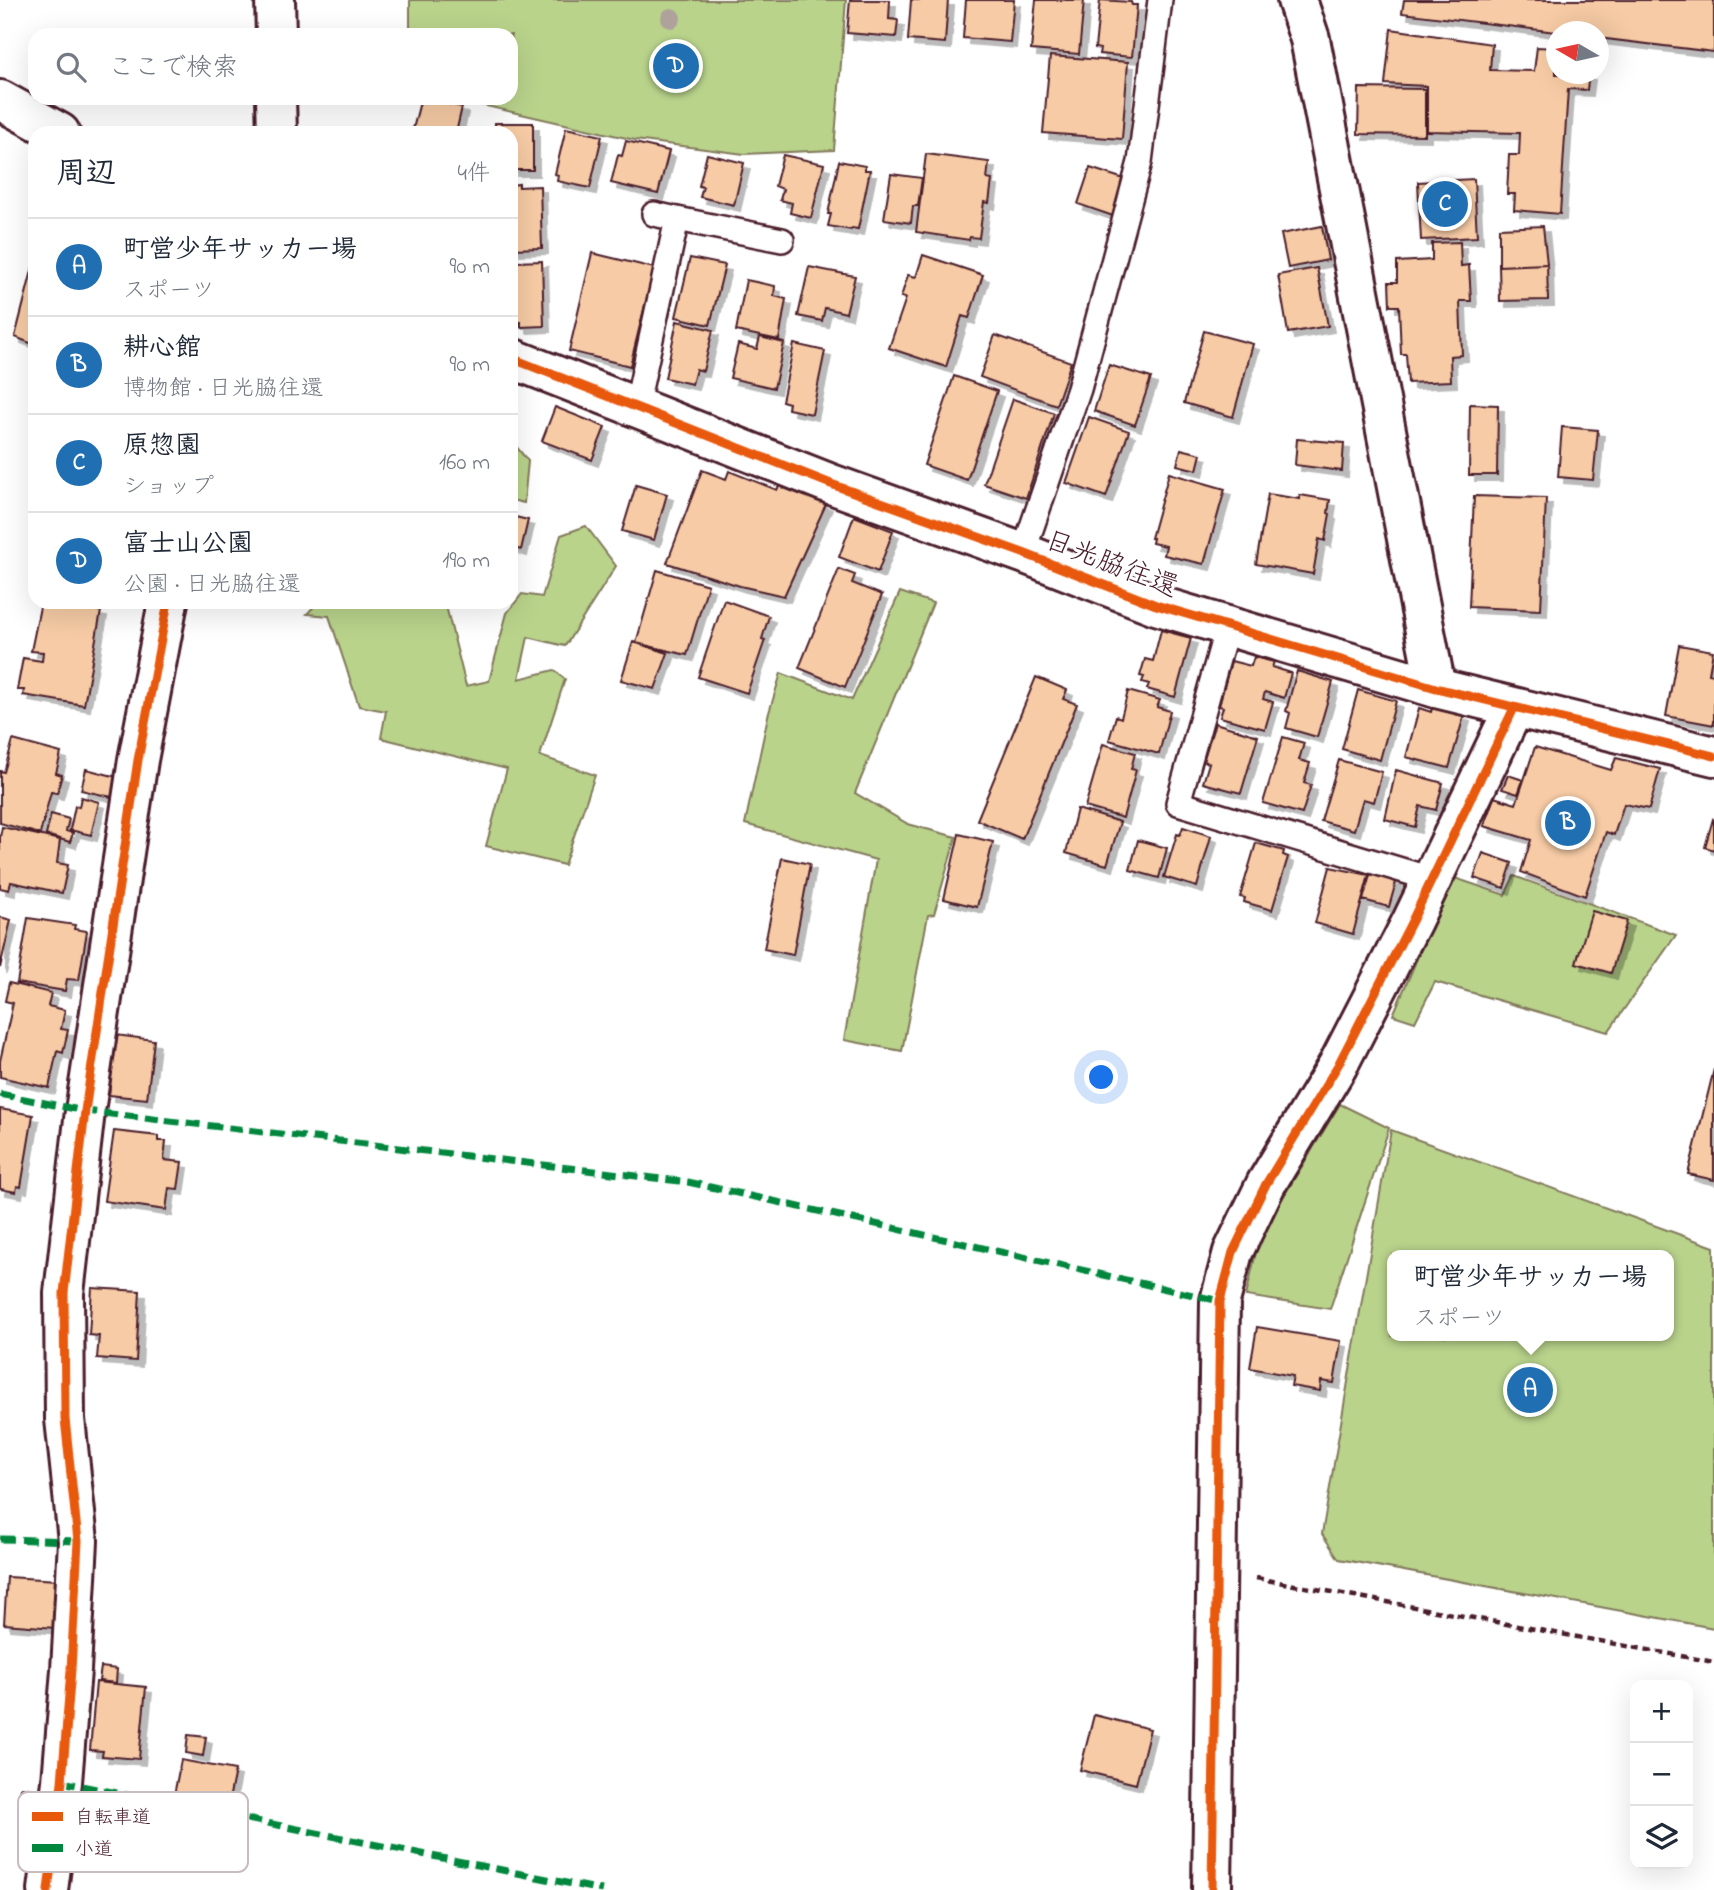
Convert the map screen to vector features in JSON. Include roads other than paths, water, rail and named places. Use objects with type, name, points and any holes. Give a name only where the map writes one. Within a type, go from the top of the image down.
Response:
[{"type":"street","points":[[275,0],[276,28]]},
{"type":"street","points":[[1297,0],[1310,39],[1436,688]]},
{"type":"street","points":[[0,100],[48,126]]},
{"type":"street","points":[[276,105],[277,126]]},
{"type":"street","name":"日光脇往還","points":[[518,361],[831,484],[1023,553],[1156,605],[1436,688],[1714,756]]},
{"type":"street","points":[[61,1792],[78,1541],[65,1419],[64,1293],[87,1097],[138,760],[167,609]]},
{"type":"street","points":[[1212,1890],[1220,1301],[1233,1252],[1266,1184],[1338,1065],[1514,708]]},
{"type":"street","points":[[48,1890],[50,1872]]},
{"type":"lane","points":[[1023,553],[1079,389],[1140,162],[1160,0]]},
{"type":"lane","points":[[654,214],[782,240]]},
{"type":"lane","points":[[636,408],[677,219]]},
{"type":"lane","points":[[1227,627],[1178,803],[1431,879]]},
{"type":"place","name":"富士山公園","points":[[676,66]]},
{"type":"place","name":"原惣園","points":[[1445,204]]},
{"type":"place","name":"耕心館","points":[[1568,823]]},
{"type":"place","name":"町営少年サッカー場","points":[[1530,1390]]}]
